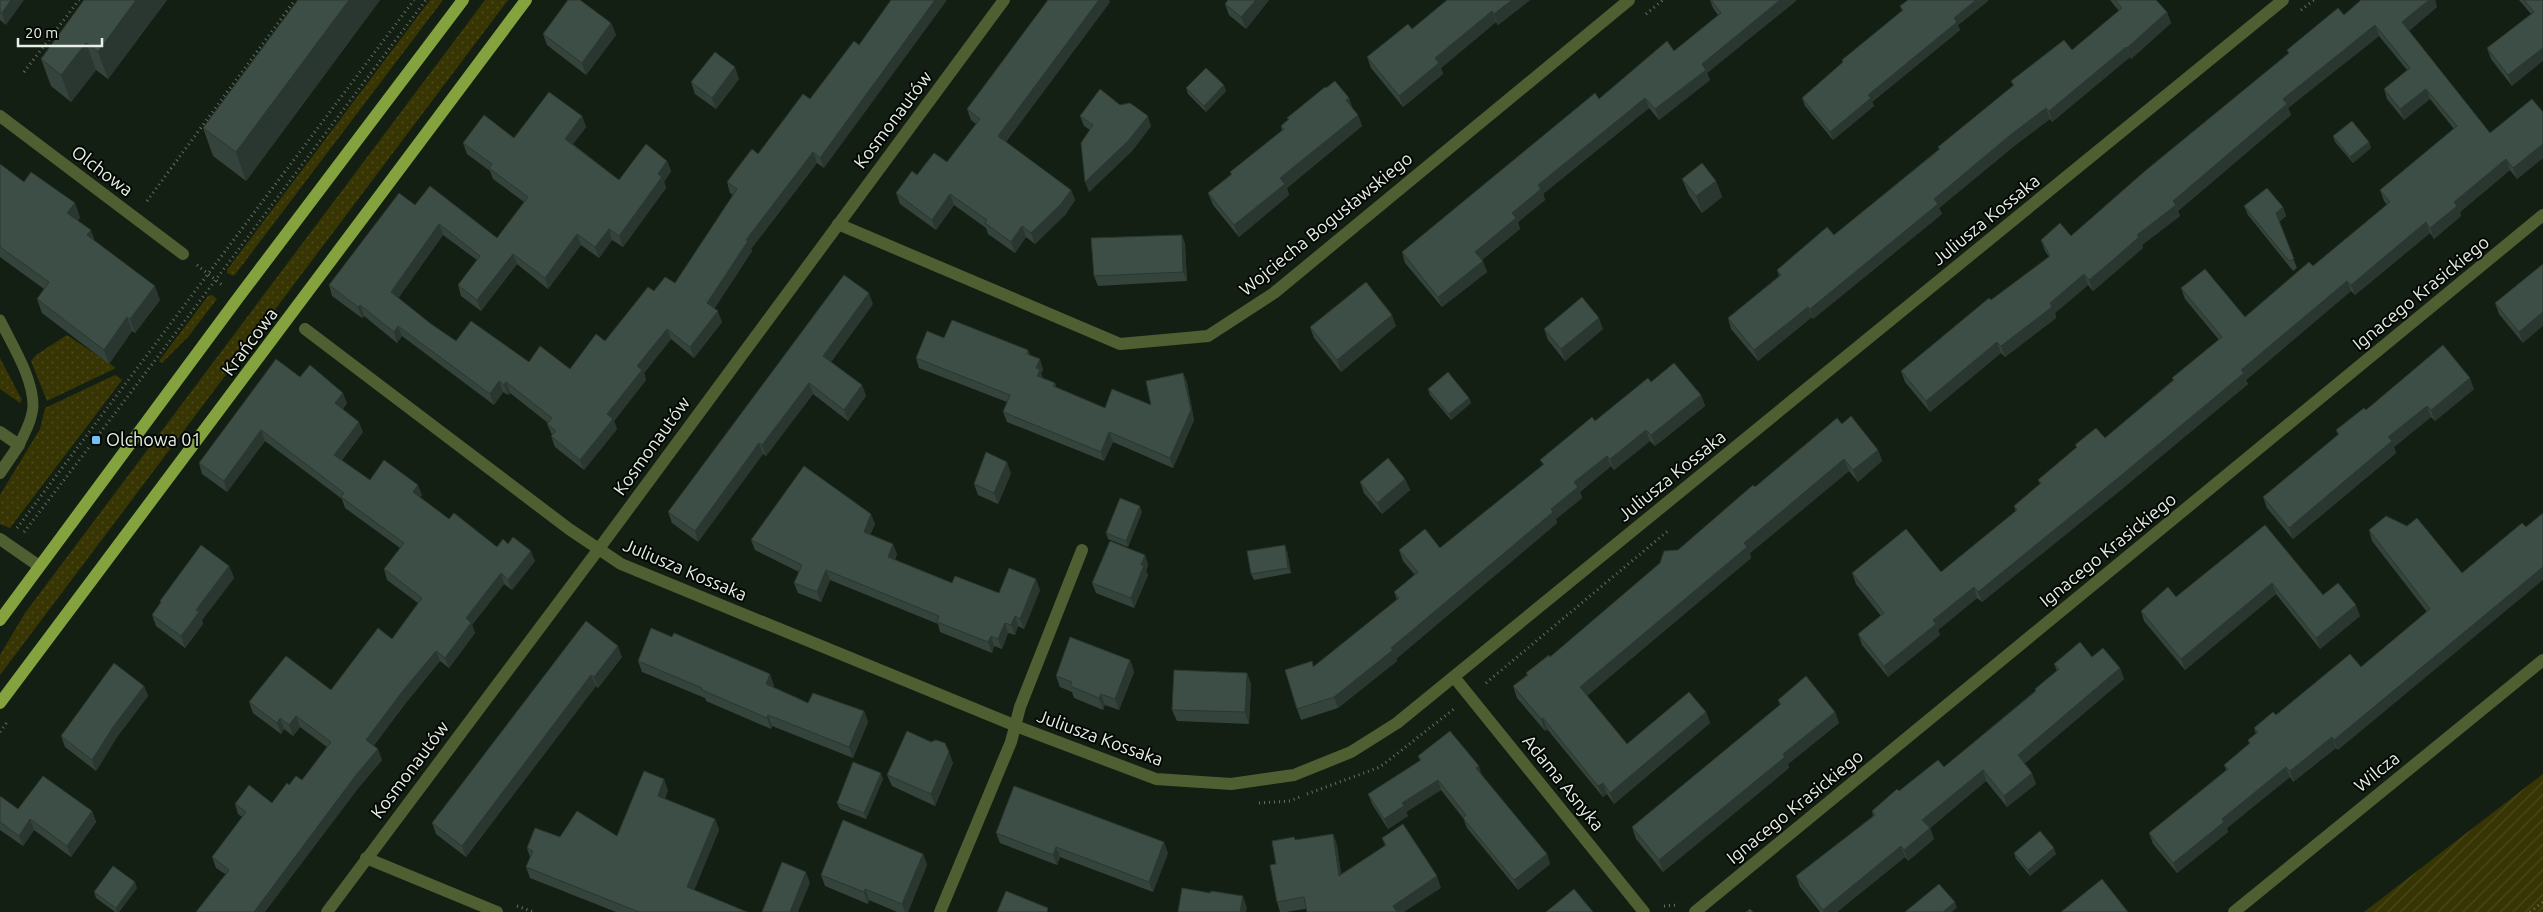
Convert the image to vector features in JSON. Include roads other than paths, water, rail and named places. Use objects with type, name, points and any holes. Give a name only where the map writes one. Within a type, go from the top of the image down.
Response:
[{"type":"main road","name":"Krańcowa","points":[[0,620],[238,298],[463,0]]},
{"type":"main road","name":"Krańcowa","points":[[0,703],[526,0]]},
{"type":"street","name":"Kosmonautów","points":[[326,912],[598,550],[1004,0]]},
{"type":"street","name":"Wojciecha Bogusławskiego","points":[[838,224],[1120,344],[1208,336],[1274,293],[1629,0]]},
{"type":"street","name":"Juliusza Kossaka","points":[[305,329],[598,550],[621,564],[1016,726],[1156,779],[1231,784],[1294,774],[1351,752],[1397,723],[2283,0]]},
{"type":"street","name":"Olchowa","points":[[0,116],[183,254]]},
{"type":"street","name":"Ignacego Krasickiego","points":[[1695,912],[2543,215]]},
{"type":"street","points":[[0,432],[19,446],[0,473]]},
{"type":"street","points":[[6,543],[39,566]]},
{"type":"street","name":"Juliusza Kossaka","points":[[1016,726],[1020,707],[1082,550]]},
{"type":"street","name":"Wilcza","points":[[2234,912],[2543,660]]},
{"type":"street","name":"Adama Asnyka","points":[[1454,677],[1644,912]]},
{"type":"street","points":[[940,912],[1016,726]]},
{"type":"street","points":[[366,858],[497,912]]},
{"type":"lane","points":[[0,320],[31,392],[33,406],[29,426],[19,446]]},
{"type":"place","name":"Olchowa 01","points":[[96,440]]}]
